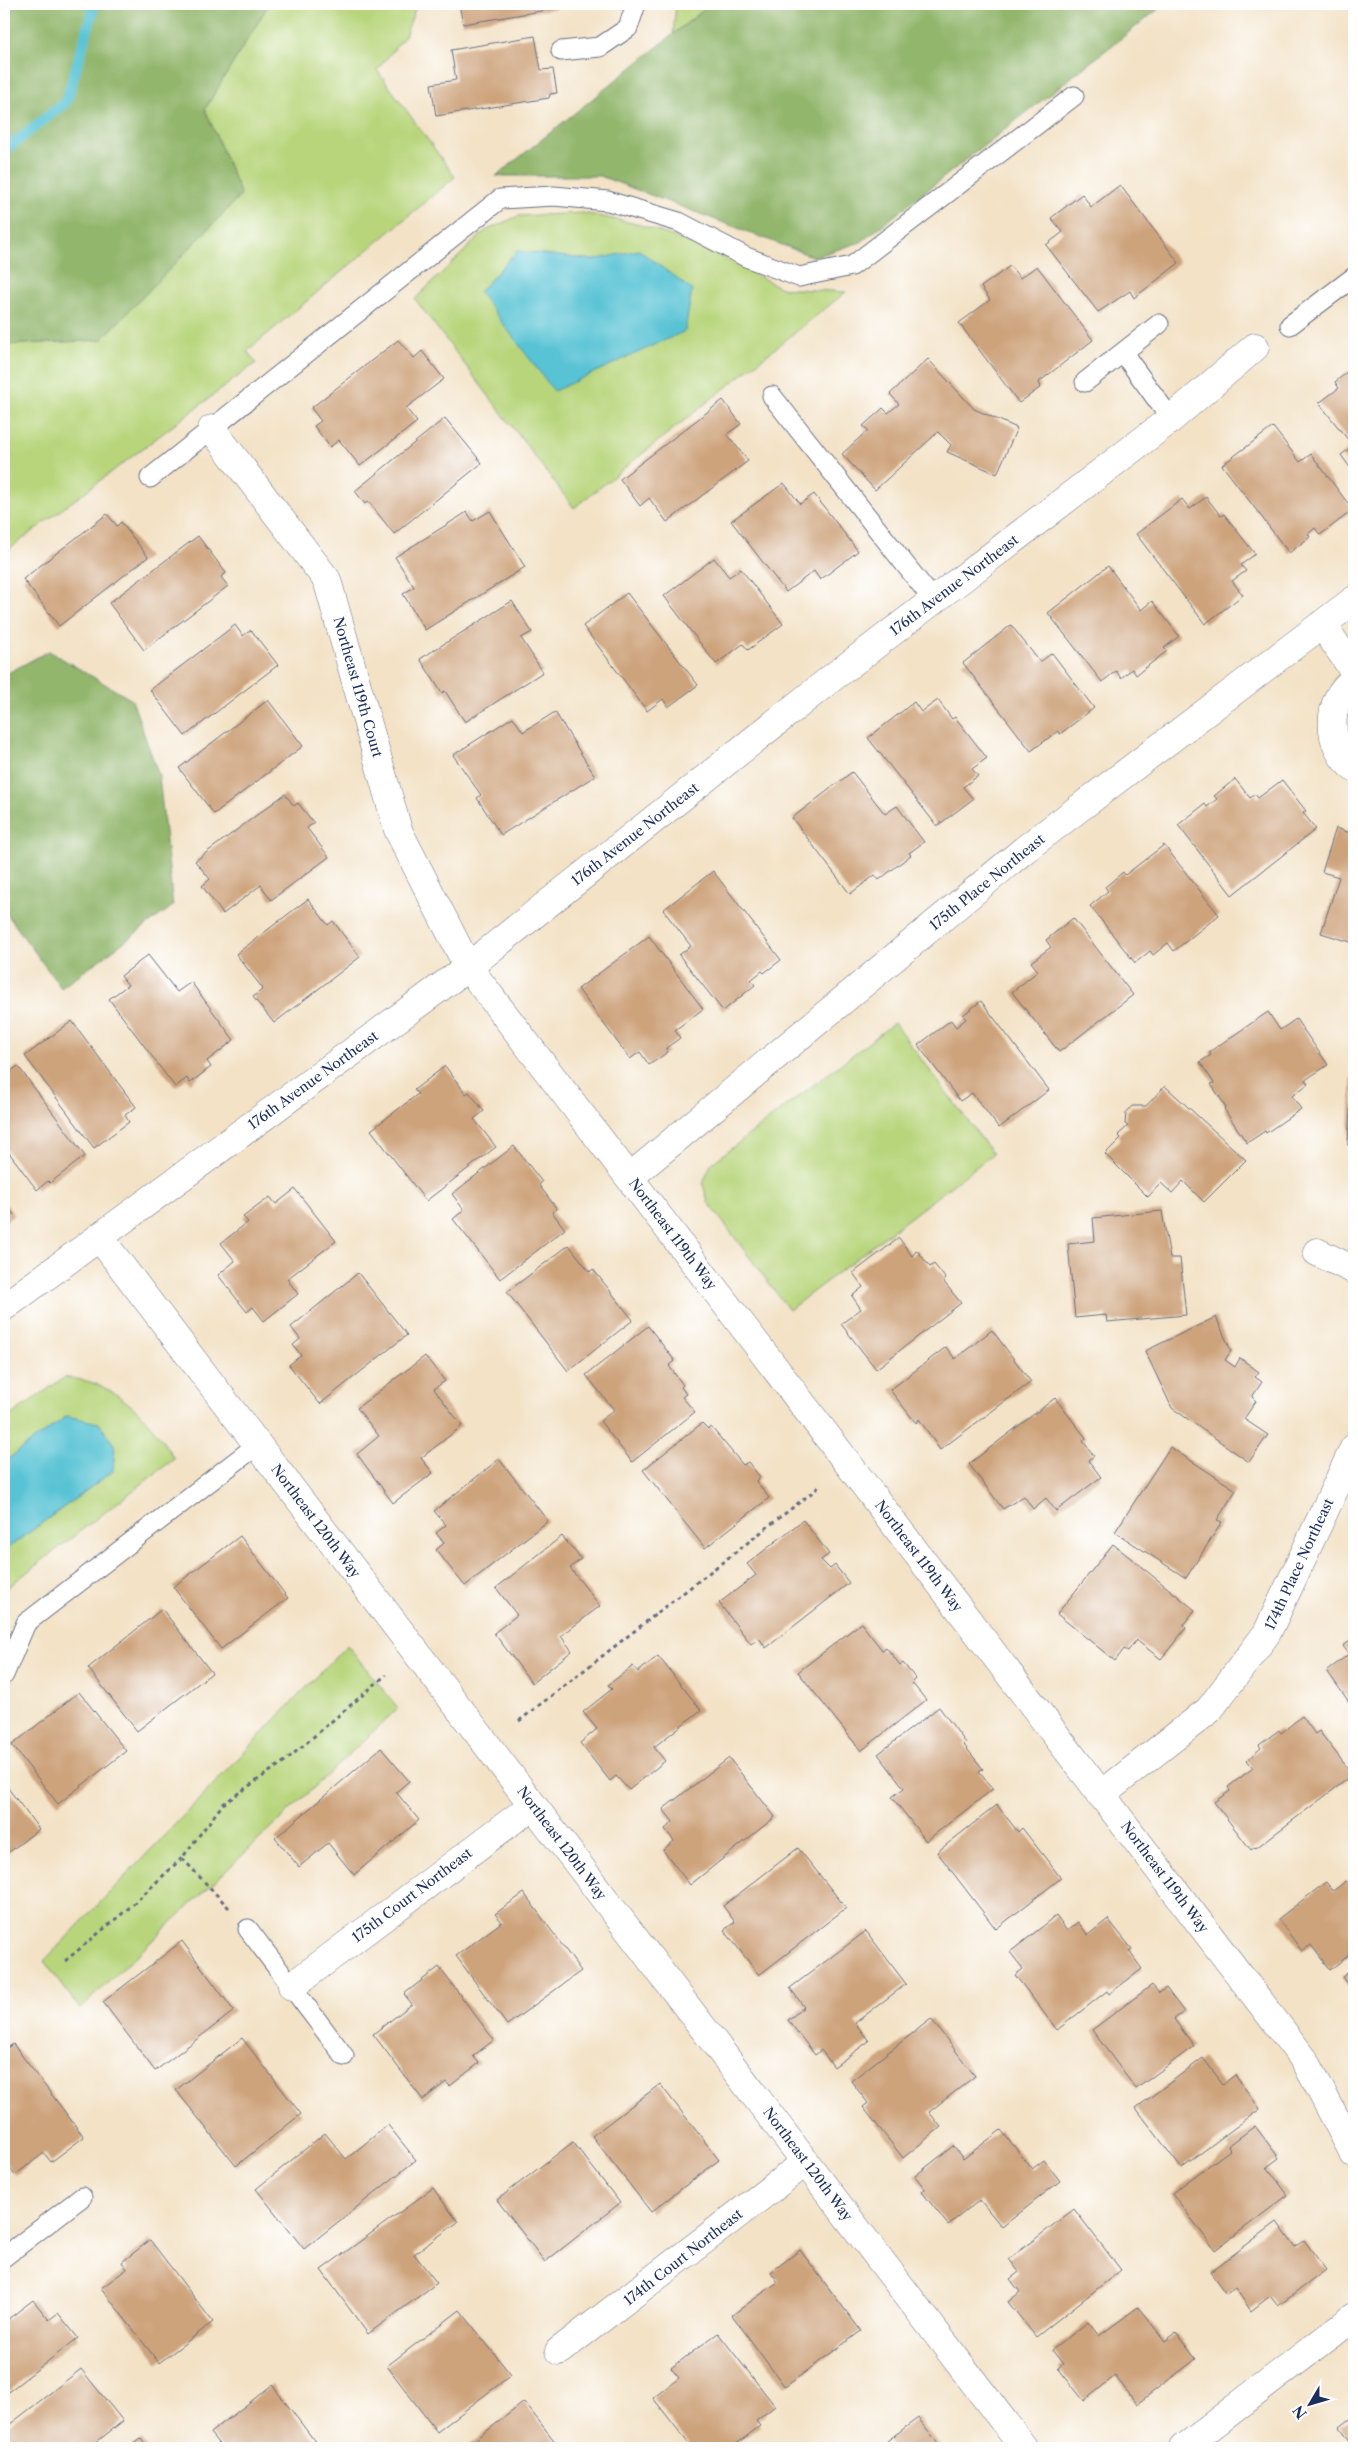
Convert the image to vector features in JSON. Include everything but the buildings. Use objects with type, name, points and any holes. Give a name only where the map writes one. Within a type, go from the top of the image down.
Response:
[{"type":"street","name":"176th Avenue Northeast","points":[[4,1307],[468,967],[828,681],[1171,419],[1255,347]]},
{"type":"street","name":"Northeast 119th Court","points":[[212,429],[327,580],[398,830],[468,967]]},
{"type":"street","name":"175th Place Northeast","points":[[630,1177],[1024,850],[1354,600]]},
{"type":"street","points":[[1322,624],[1354,671]]},
{"type":"street","points":[[1354,680],[1339,697],[1333,714],[1333,732],[1338,750],[1354,768]]},
{"type":"street","name":"Northeast 119th Way","points":[[468,967],[1306,2062],[1354,2154]]},
{"type":"street","name":"Northeast 120th Way","points":[[99,1237],[1024,2448]]},
{"type":"street","points":[[1317,1252],[1354,1270]]},
{"type":"street","name":"174th Place Northeast","points":[[1101,1795],[1210,1710],[1267,1633],[1354,1448]]},
{"type":"street","name":"175th Court Northeast","points":[[292,1986],[533,1805]]},
{"type":"street","name":"174th Court Northeast","points":[[559,2352],[806,2162]]},
{"type":"street","points":[[1183,2448],[1354,2317]]},
{"type":"lane","points":[[561,51],[600,47],[628,28],[636,4]]},
{"type":"lane","points":[[150,478],[500,199],[554,196],[608,201],[679,222],[746,257],[800,277],[852,266],[1074,96]]},
{"type":"lane","points":[[1290,325],[1354,277]]},
{"type":"lane","points":[[1085,382],[1159,324]]},
{"type":"lane","points":[[1123,352],[1171,419]]},
{"type":"lane","points":[[772,396],[934,601]]},
{"type":"lane","points":[[4,1675],[26,1623],[257,1445]]},
{"type":"lane","points":[[248,1929],[344,2056]]},
{"type":"lane","points":[[4,2257],[82,2197]]},
{"type":"path","points":[[519,1721],[819,1488]]},
{"type":"path","points":[[65,1961],[128,1908],[182,1858],[223,1804],[285,1761],[386,1675]]},
{"type":"path","points":[[182,1858],[248,1929]]},
{"type":"green space","points":[[4,4],[269,4],[205,109],[241,195],[101,340],[4,345]]},
{"type":"green space","points":[[269,4],[417,4],[405,36],[377,70],[455,177],[247,351],[256,363],[4,553],[4,345],[101,340],[241,195],[205,109]]},
{"type":"green space","points":[[676,4],[711,4],[673,34]]},
{"type":"green space","points":[[711,4],[1165,4],[861,242],[814,257],[600,176],[496,176]]},
{"type":"green space","points":[[583,213],[638,224],[707,249],[781,288],[846,292],[574,508],[415,299],[485,231],[518,216]],"holes":[[[517,251],[593,260],[479,292]]]},
{"type":"green space","points":[[49,651],[132,700],[159,776],[173,906],[61,988],[4,910],[4,675]]},
{"type":"green space","points":[[894,1023],[993,1154],[789,1310],[708,1202],[703,1184],[711,1164]]},
{"type":"green space","points":[[65,1377],[96,1384],[120,1397],[151,1425],[174,1459],[4,1590],[4,1551],[113,1471],[67,1416],[4,1462],[4,1420]]},
{"type":"green space","points":[[347,1645],[398,1708],[80,2009],[44,1961]]},
{"type":"water","points":[[639,250],[692,290],[685,331],[554,391],[479,292],[517,251],[593,260]]},
{"type":"water","points":[[67,1416],[99,1423],[115,1446],[113,1471],[4,1551],[4,1462]]},
{"type":"waterway","points":[[4,151],[66,102],[95,4]]}]
